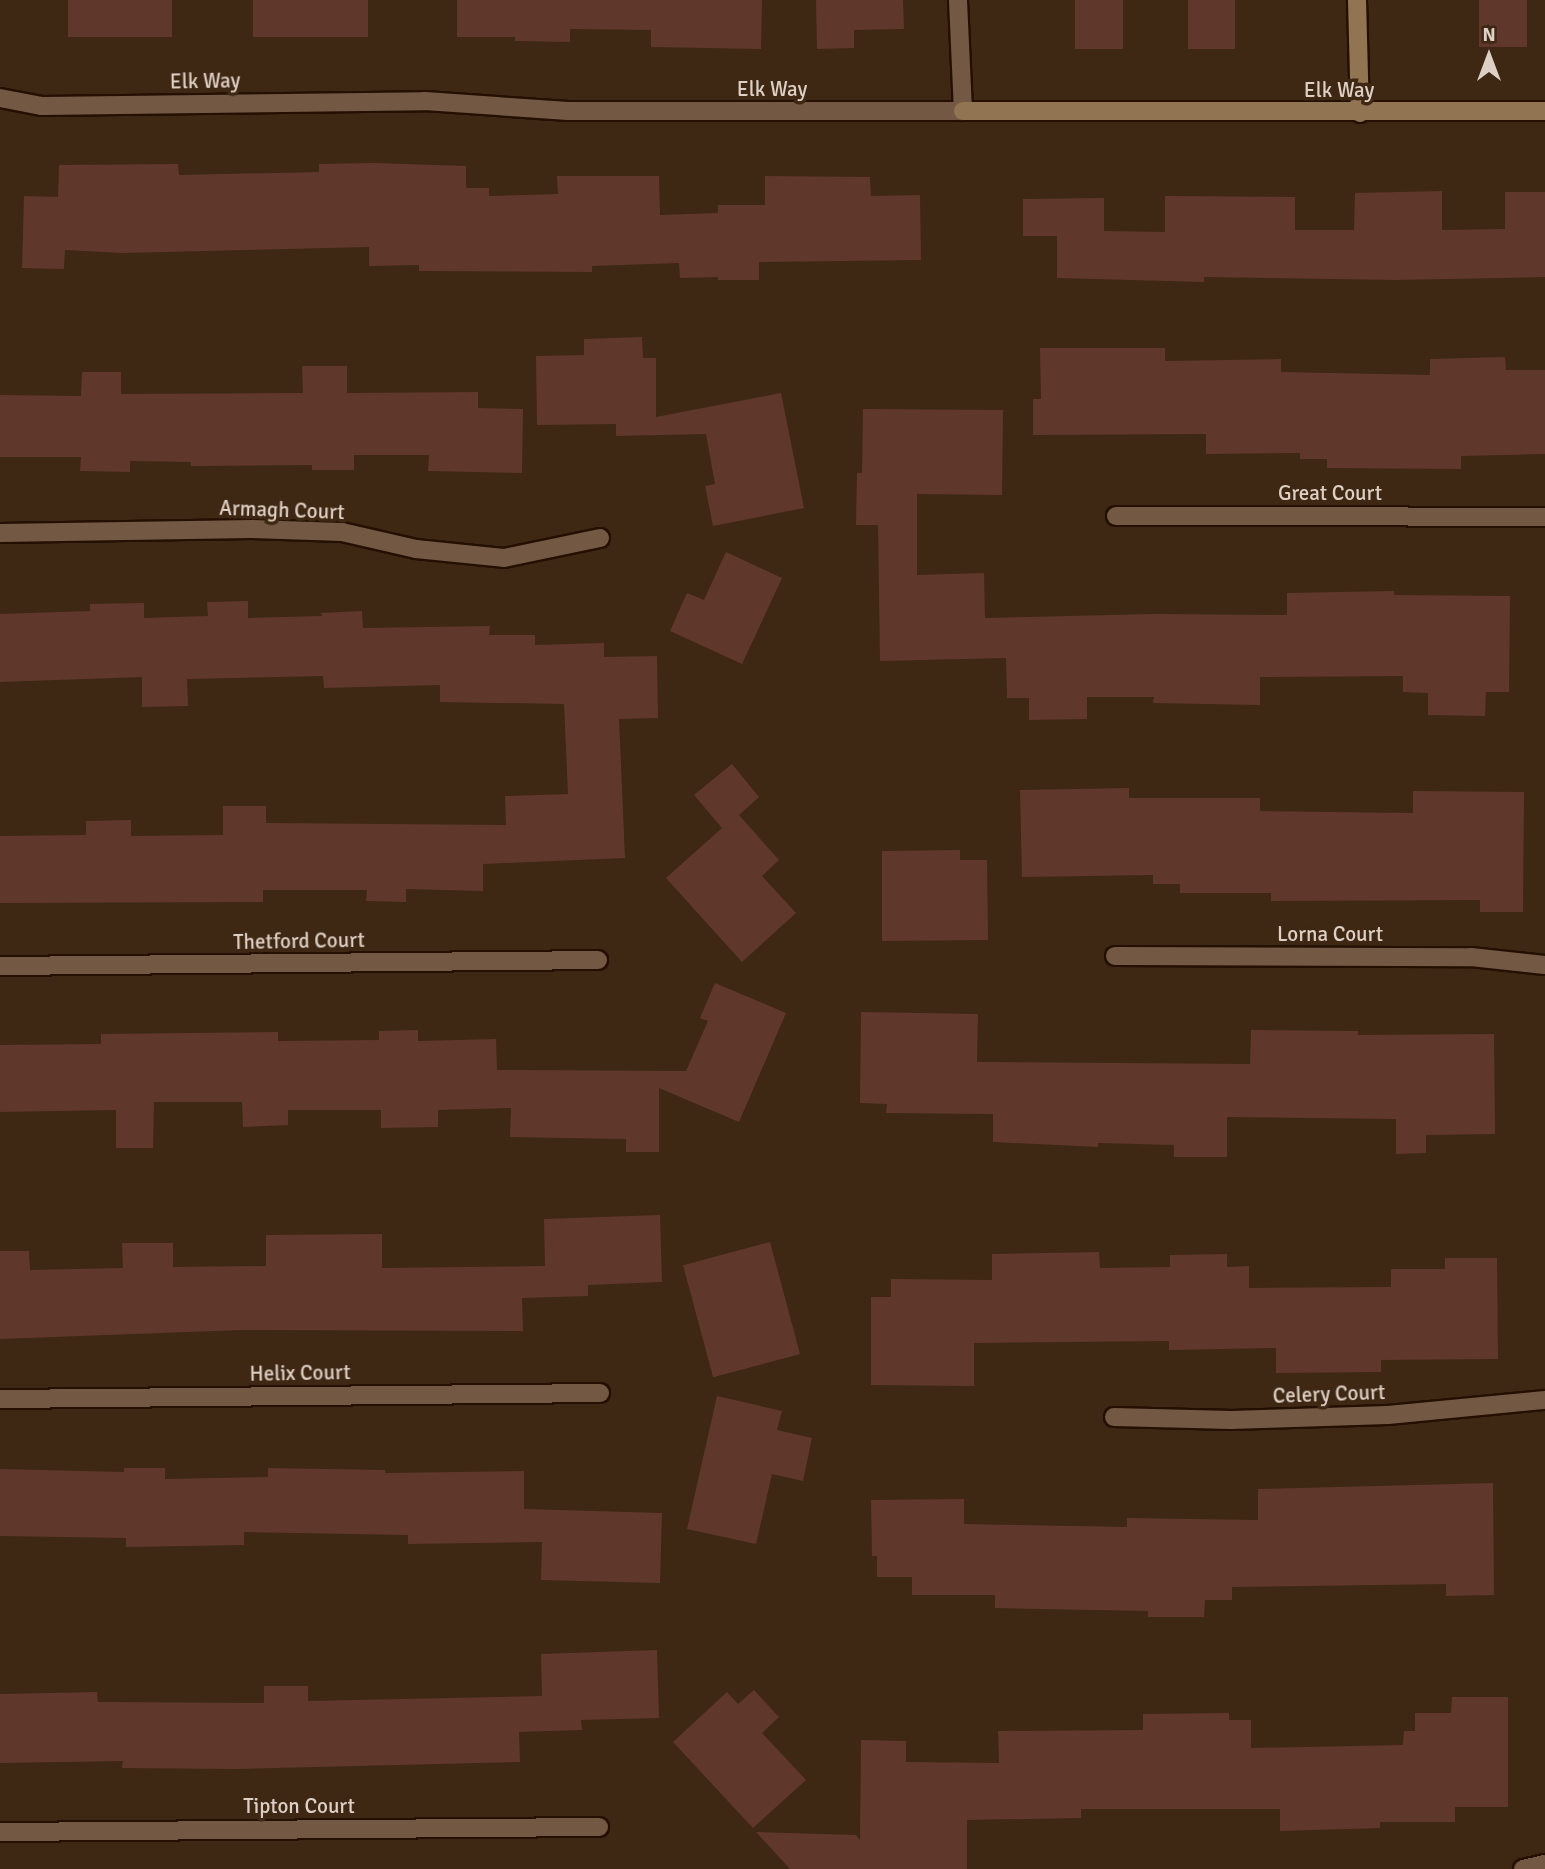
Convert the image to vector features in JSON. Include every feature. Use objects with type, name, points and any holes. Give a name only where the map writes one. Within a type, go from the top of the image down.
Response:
[{"type":"street","points":[[958,0],[963,111]]},
{"type":"street","points":[[1357,0],[1360,113]]},
{"type":"street","name":"Elk Way","points":[[0,97],[42,106],[425,101],[568,111],[1545,111]]},
{"type":"street","name":"Great Court","points":[[1116,516],[1545,517]]},
{"type":"street","name":"Armagh Court","points":[[0,533],[252,529],[342,533],[416,549],[504,558],[600,538]]},
{"type":"street","name":"Lorna Court","points":[[1115,956],[1471,957],[1545,965]]},
{"type":"street","name":"Thetford Court","points":[[0,967],[598,960]]},
{"type":"street","name":"Helix Court","points":[[0,1399],[600,1393]]},
{"type":"street","name":"Celery Court","points":[[1114,1417],[1231,1420],[1375,1415],[1545,1400]]},
{"type":"street","name":"Tipton Court","points":[[0,1832],[599,1827]]},
{"type":"street","points":[[1523,1869],[1545,1864]]},
{"type":"building","points":[[68,0],[172,0],[172,37],[68,37]]},
{"type":"building","points":[[253,0],[368,0],[368,37],[253,37]]},
{"type":"building","points":[[457,0],[762,0],[761,49],[651,47],[651,30],[570,29],[570,42],[515,41],[515,37],[457,37]]},
{"type":"building","points":[[816,0],[903,0],[904,29],[854,30],[854,48],[817,49]]},
{"type":"building","points":[[1075,0],[1123,0],[1123,49],[1075,49]]},
{"type":"building","points":[[1188,0],[1235,0],[1235,49],[1188,49]]},
{"type":"building","points":[[1479,0],[1527,0],[1527,47],[1479,47]]},
{"type":"building","points":[[178,164],[179,175],[319,172],[319,164],[466,166],[466,188],[489,188],[489,196],[558,194],[557,176],[659,176],[660,215],[718,213],[718,205],[765,205],[765,176],[870,177],[871,196],[920,195],[921,260],[759,262],[759,280],[680,278],[679,263],[592,266],[592,272],[419,271],[419,265],[369,266],[369,247],[122,253],[65,250],[64,269],[22,268],[24,196],[58,197],[59,165]]},
{"type":"building","points":[[1442,191],[1442,230],[1505,229],[1505,192],[1545,192],[1545,277],[1395,280],[1204,277],[1204,282],[1057,278],[1057,236],[1023,236],[1023,199],[1104,198],[1104,231],[1165,232],[1165,196],[1295,197],[1295,230],[1354,230],[1355,193]]},
{"type":"building","points":[[642,337],[643,358],[656,358],[656,417],[781,393],[804,508],[713,526],[705,486],[715,484],[706,434],[616,436],[616,424],[537,425],[536,356],[584,355],[584,339]]},
{"type":"building","points":[[1040,348],[1165,348],[1165,361],[1281,359],[1281,372],[1430,375],[1430,359],[1505,357],[1506,370],[1545,370],[1545,454],[1461,456],[1461,469],[1327,468],[1327,459],[1300,459],[1300,453],[1206,454],[1206,434],[1033,435],[1033,399],[1041,399]]},
{"type":"building","points":[[302,366],[347,366],[347,393],[478,392],[478,408],[523,409],[522,473],[428,471],[429,455],[354,455],[354,470],[312,470],[312,465],[191,466],[191,462],[130,461],[130,472],[80,471],[81,457],[0,457],[0,395],[81,396],[82,372],[121,372],[121,394],[303,393]]},
{"type":"building","points":[[863,409],[1003,410],[1002,495],[917,494],[917,575],[984,573],[985,618],[1154,614],[1287,615],[1287,593],[1394,591],[1394,595],[1510,596],[1509,692],[1486,692],[1485,716],[1428,715],[1428,693],[1403,692],[1403,676],[1260,677],[1260,705],[1153,703],[1154,697],[1087,697],[1087,719],[1029,720],[1029,698],[1007,698],[1006,658],[880,661],[878,525],[856,525],[857,473],[862,473]]},
{"type":"building","points":[[726,552],[782,578],[742,664],[670,631],[687,593],[704,600]]},
{"type":"building","points":[[248,601],[248,618],[322,616],[321,613],[362,611],[363,628],[490,626],[489,635],[535,635],[535,645],[604,643],[604,657],[657,656],[658,718],[619,719],[625,858],[483,864],[483,891],[406,889],[406,902],[366,901],[367,890],[263,890],[263,902],[0,903],[0,836],[86,835],[86,821],[131,820],[131,836],[223,835],[223,806],[266,806],[266,823],[506,825],[505,796],[568,794],[564,704],[440,702],[440,685],[324,688],[323,676],[187,679],[188,706],[142,707],[142,677],[0,682],[0,614],[90,611],[90,604],[144,603],[144,618],[208,616],[207,602]]},
{"type":"building","points":[[732,764],[759,797],[739,815],[779,860],[762,876],[796,913],[742,962],[666,878],[722,828],[694,795]]},
{"type":"building","points":[[1129,788],[1129,798],[1260,798],[1260,811],[1413,813],[1413,791],[1524,792],[1523,912],[1480,912],[1480,900],[1271,901],[1271,893],[1180,893],[1180,884],[1153,884],[1153,875],[1022,877],[1020,790]]},
{"type":"building","points":[[960,850],[960,860],[987,860],[988,940],[882,941],[882,851]]},
{"type":"building","points":[[715,983],[786,1013],[739,1122],[659,1088],[659,1152],[626,1152],[626,1139],[510,1137],[511,1108],[438,1110],[438,1127],[381,1128],[381,1110],[288,1110],[288,1125],[243,1127],[242,1102],[154,1102],[153,1148],[116,1148],[116,1110],[0,1112],[0,1045],[101,1044],[101,1034],[278,1032],[278,1041],[379,1040],[379,1031],[418,1030],[418,1041],[496,1039],[497,1070],[686,1071],[708,1021],[700,1018]]},
{"type":"building","points":[[861,1012],[978,1014],[977,1062],[1250,1064],[1251,1030],[1358,1031],[1358,1035],[1494,1034],[1495,1134],[1426,1135],[1426,1153],[1396,1154],[1396,1119],[1227,1117],[1227,1157],[1174,1157],[1174,1145],[1098,1143],[1098,1147],[993,1142],[993,1114],[886,1113],[887,1104],[860,1103]]},
{"type":"building","points":[[660,1215],[662,1282],[588,1285],[588,1296],[522,1298],[523,1331],[241,1330],[0,1339],[0,1251],[29,1251],[30,1270],[123,1268],[122,1243],[173,1243],[173,1267],[266,1266],[266,1235],[382,1234],[382,1268],[545,1266],[544,1219]]},
{"type":"building","points":[[770,1242],[800,1354],[713,1377],[683,1265]]},
{"type":"building","points":[[1099,1252],[1100,1268],[1170,1267],[1170,1255],[1227,1254],[1227,1267],[1249,1266],[1249,1288],[1391,1287],[1391,1269],[1445,1269],[1445,1258],[1497,1258],[1498,1359],[1381,1360],[1381,1372],[1276,1373],[1276,1348],[1169,1350],[1169,1341],[974,1343],[974,1386],[871,1385],[871,1297],[891,1297],[891,1279],[992,1280],[992,1254]]},
{"type":"building","points":[[717,1396],[782,1411],[777,1430],[812,1438],[803,1481],[772,1474],[756,1544],[687,1529]]},
{"type":"building","points":[[124,1468],[165,1468],[165,1479],[268,1477],[268,1468],[385,1470],[385,1473],[524,1471],[524,1509],[662,1513],[660,1583],[541,1580],[542,1542],[408,1544],[408,1535],[244,1532],[244,1545],[126,1547],[126,1538],[0,1536],[0,1469],[124,1472]]},
{"type":"building","points":[[1493,1483],[1494,1595],[1446,1596],[1446,1584],[1232,1587],[1232,1600],[1205,1600],[1204,1617],[1148,1617],[1148,1611],[995,1608],[995,1595],[912,1595],[912,1577],[877,1577],[877,1556],[872,1556],[871,1500],[964,1499],[964,1524],[1127,1527],[1127,1518],[1258,1520],[1258,1489]]},
{"type":"building","points":[[657,1650],[659,1718],[581,1720],[582,1730],[519,1732],[520,1762],[238,1769],[122,1768],[123,1761],[0,1763],[0,1694],[97,1692],[98,1702],[264,1703],[264,1686],[308,1686],[308,1701],[542,1696],[541,1654]]},
{"type":"building","points":[[754,1690],[779,1717],[762,1733],[806,1780],[753,1828],[673,1742],[727,1692],[738,1704]]},
{"type":"building","points":[[1452,1697],[1508,1697],[1508,1807],[1455,1807],[1455,1822],[1380,1822],[1380,1828],[1280,1831],[1280,1809],[1081,1809],[1081,1818],[967,1820],[967,1869],[790,1869],[756,1832],[856,1835],[860,1840],[861,1740],[906,1741],[906,1762],[999,1763],[998,1731],[1143,1730],[1143,1714],[1229,1713],[1229,1720],[1251,1720],[1251,1748],[1403,1745],[1404,1731],[1415,1731],[1415,1713],[1451,1713]]}]
